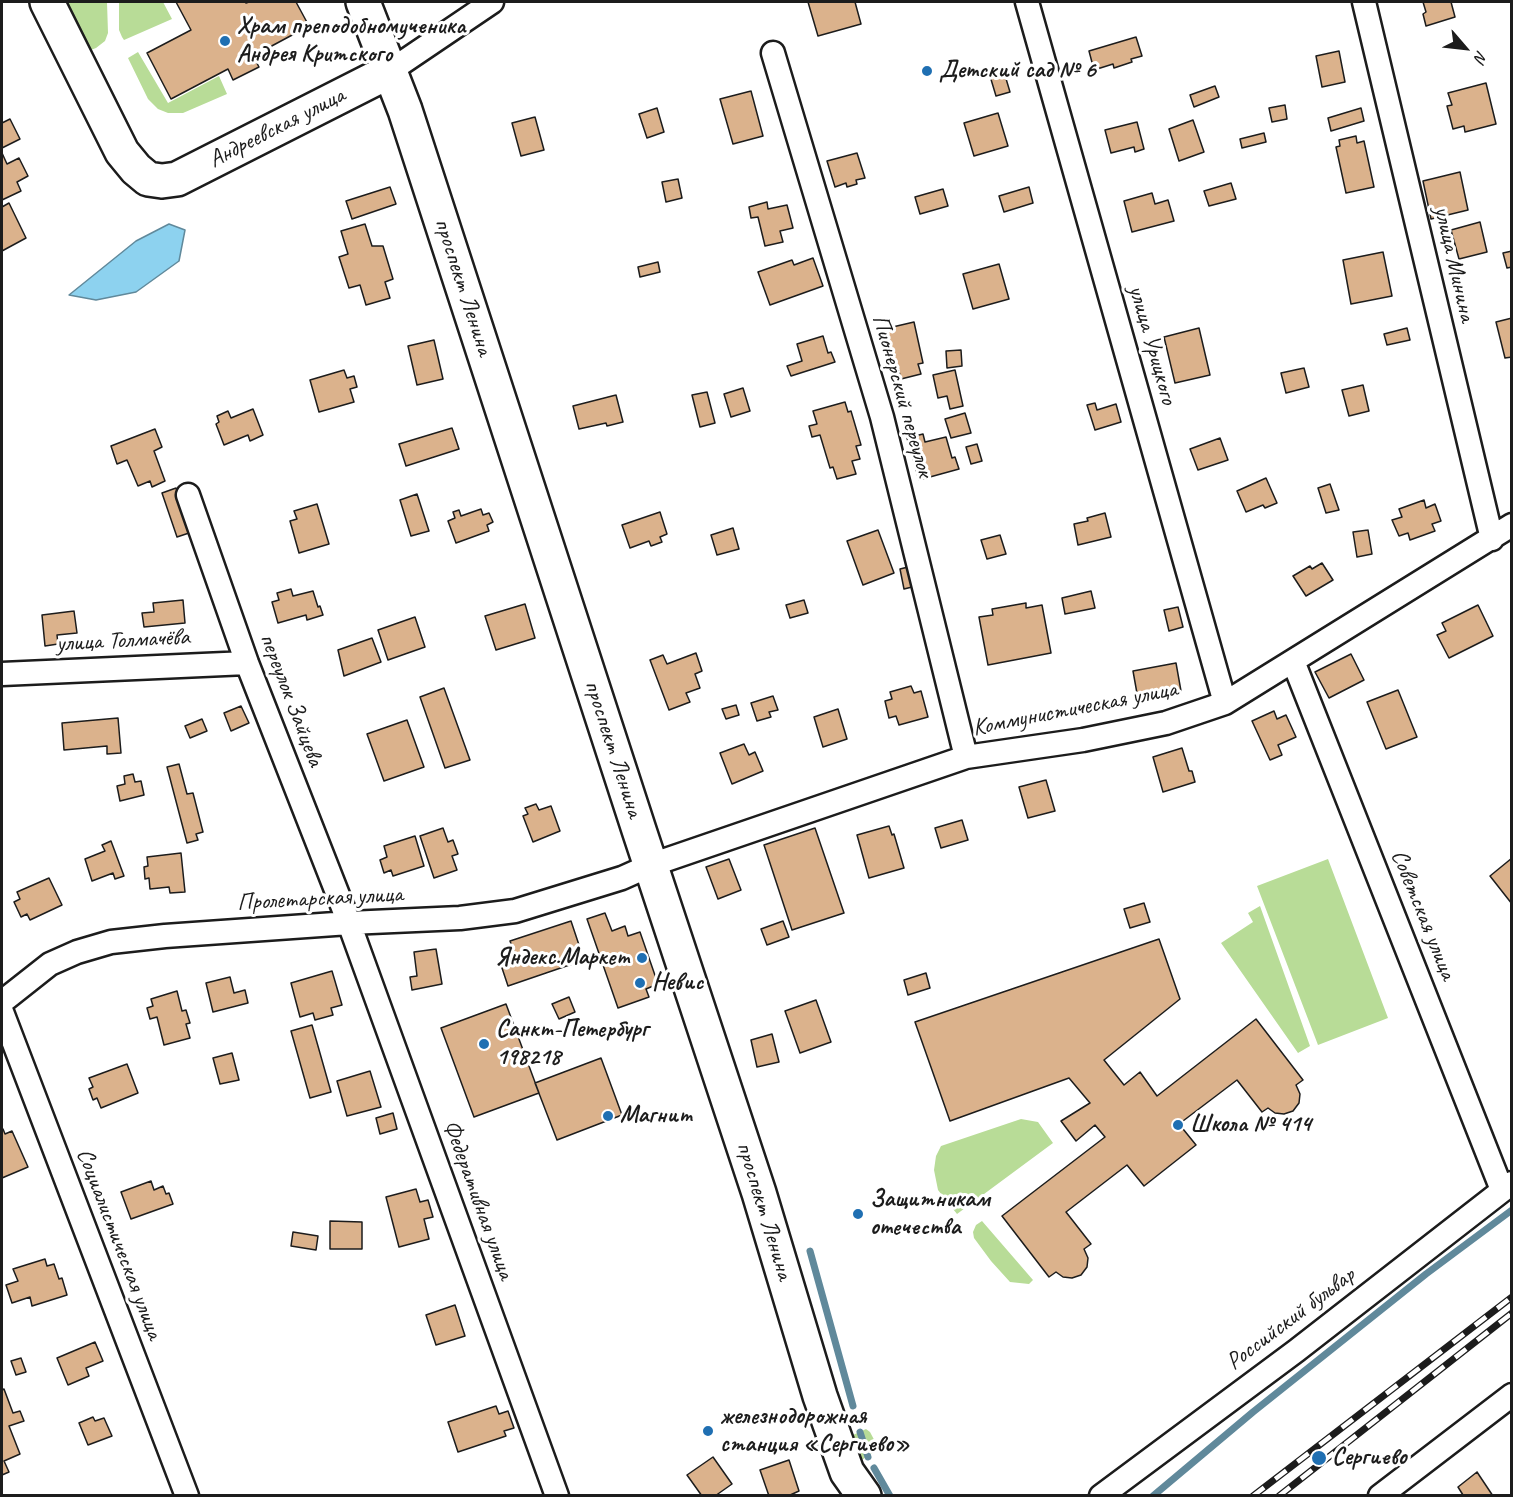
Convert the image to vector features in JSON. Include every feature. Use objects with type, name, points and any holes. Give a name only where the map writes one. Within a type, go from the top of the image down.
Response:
[{"type":"street","name":"Андреевская улица","points":[[47,2],[122,152],[148,179],[162,181],[177,179],[390,71],[492,2]]},
{"type":"street","name":"проспект Ленина","points":[[363,2],[405,110],[759,1193],[820,1395],[847,1472],[864,1496]]},
{"type":"street","name":"улица Урицкого","points":[[1027,2],[1225,703]]},
{"type":"street","name":"улица Минина","points":[[1364,2],[1492,539]]},
{"type":"street","name":"Пионерский переулок","points":[[773,53],[882,417],[966,757]]},
{"type":"street","name":"переулок Зайцева","points":[[188,495],[247,663],[349,923]]},
{"type":"street","name":"Коммунистическая улица","points":[[651,865],[966,757],[1083,740],[1166,723],[1225,703],[1512,525]]},
{"type":"street","name":"Советская улица","points":[[1293,661],[1507,1186]]},
{"type":"street","name":"улица Толмачёва","points":[[2,674],[247,663]]},
{"type":"street","name":"Пролетарская улица","points":[[2,1002],[50,964],[77,951],[111,942],[349,923],[425,921],[515,911],[622,878],[651,865]]},
{"type":"street","name":"Федеративная улица","points":[[349,923],[557,1496]]},
{"type":"street","name":"Социалистическая улица","points":[[2,1012],[187,1496]]},
{"type":"street","name":"Российский бульвар","points":[[1101,1496],[1296,1351],[1507,1186]]},
{"type":"street","points":[[1380,1496],[1512,1395]]},
{"type":"green space","points":[[57,2],[107,2],[108,33],[105,41],[96,48],[83,53]]},
{"type":"green space","points":[[119,2],[163,2],[172,19],[124,40],[119,30]]},
{"type":"green space","points":[[138,52],[168,103],[219,76],[227,94],[183,113],[168,113],[158,109],[148,99],[128,58]]},
{"type":"green space","points":[[1328,859],[1388,1018],[1318,1045],[1257,886]]},
{"type":"green space","points":[[1260,906],[1310,1046],[1298,1053],[1221,943],[1253,922],[1248,913]]},
{"type":"green space","points":[[1021,1119],[1038,1122],[1053,1143],[957,1214],[938,1190],[934,1170],[936,1156],[941,1146]]},
{"type":"green space","points":[[982,1221],[1033,1280],[1029,1284],[1010,1282],[991,1261],[974,1238],[973,1232],[976,1225]]},
{"type":"green space","points":[[866,1429],[879,1449],[860,1461],[853,1435]]},
{"type":"water","points":[[169,224],[185,230],[179,261],[136,292],[96,300],[69,295],[136,241]]},
{"type":"building","name":"Храм преподобномученика Андрея Критского","points":[[176,2],[296,2],[309,26],[253,56],[259,67],[233,80],[228,69],[171,99],[147,53],[191,30]]},
{"type":"building","points":[[808,2],[855,2],[861,24],[818,36]]},
{"type":"building","points":[[1423,2],[1451,2],[1455,17],[1426,26]]},
{"type":"building","points":[[1136,37],[1142,56],[1114,68],[1113,64],[1094,70],[1089,51]]},
{"type":"building","points":[[1339,51],[1345,82],[1322,87],[1316,56]]},
{"type":"building","points":[[1004,72],[1010,92],[996,96],[990,76]]},
{"type":"building","points":[[1486,83],[1496,124],[1465,132],[1464,126],[1453,129],[1447,106],[1452,105],[1448,93]]},
{"type":"building","points":[[1215,86],[1219,97],[1194,107],[1190,95]]},
{"type":"building","points":[[751,91],[763,136],[733,144],[720,99]]},
{"type":"building","points":[[1285,105],[1287,119],[1272,122],[1269,108]]},
{"type":"building","points":[[657,108],[664,132],[647,138],[639,114]]},
{"type":"building","points":[[1361,108],[1364,121],[1331,131],[1328,118]]},
{"type":"building","points":[[998,113],[1008,146],[974,156],[964,123]]},
{"type":"building","points":[[535,117],[544,150],[521,156],[512,123]]},
{"type":"building","points":[[10,119],[20,139],[2,148],[2,123]]},
{"type":"building","points":[[1193,120],[1204,152],[1179,161],[1169,129]]},
{"type":"building","points":[[1137,122],[1144,149],[1135,152],[1134,147],[1111,153],[1105,130]]},
{"type":"building","points":[[1264,133],[1266,142],[1242,148],[1240,139]]},
{"type":"building","points":[[1356,136],[1357,143],[1364,141],[1374,187],[1346,193],[1336,147],[1340,146],[1339,140]]},
{"type":"building","points":[[2,153],[7,164],[19,158],[28,176],[17,182],[21,191],[2,200]]},
{"type":"building","points":[[857,153],[865,178],[856,180],[857,184],[847,187],[846,183],[835,187],[827,161]]},
{"type":"building","points":[[1460,172],[1468,210],[1431,219],[1423,181]]},
{"type":"building","points":[[678,179],[682,198],[666,202],[662,182]]},
{"type":"building","points":[[1231,183],[1236,199],[1209,206],[1204,191]]},
{"type":"building","points":[[390,187],[396,204],[352,219],[346,201]]},
{"type":"building","points":[[1029,187],[1033,203],[1004,212],[999,196]]},
{"type":"building","points":[[943,189],[948,206],[920,214],[915,197]]},
{"type":"building","points":[[1152,193],[1155,204],[1168,200],[1174,221],[1132,232],[1124,201]]},
{"type":"building","points":[[767,202],[768,209],[787,205],[793,228],[780,231],[783,242],[765,246],[758,217],[751,218],[749,207]]},
{"type":"building","points":[[9,203],[26,238],[2,251],[2,207]]},
{"type":"building","points":[[1480,222],[1487,252],[1459,259],[1451,230]]},
{"type":"building","points":[[365,224],[372,246],[383,246],[393,279],[385,282],[390,298],[366,305],[360,285],[349,288],[339,257],[348,254],[341,231]]},
{"type":"building","points":[[1512,251],[1512,267],[1507,268],[1503,253]]},
{"type":"building","points":[[1383,252],[1392,296],[1351,304],[1343,260]]},
{"type":"building","points":[[813,258],[823,286],[770,305],[758,272],[792,260],[794,265]]},
{"type":"building","points":[[658,262],[660,272],[640,277],[638,267]]},
{"type":"building","points":[[999,264],[1009,299],[973,309],[963,274]]},
{"type":"building","points":[[1512,318],[1512,357],[1505,358],[1496,322]]},
{"type":"building","points":[[914,322],[923,363],[918,364],[921,374],[901,379],[898,368],[893,370],[884,329]]},
{"type":"building","points":[[1199,328],[1210,375],[1175,383],[1164,337]]},
{"type":"building","points":[[1407,328],[1410,340],[1387,345],[1384,334]]},
{"type":"building","points":[[823,336],[828,353],[831,352],[835,362],[791,376],[787,366],[802,361],[797,344]]},
{"type":"building","points":[[434,340],[443,379],[417,385],[408,346]]},
{"type":"building","points":[[961,350],[962,366],[947,368],[946,351]]},
{"type":"building","points":[[1304,368],[1309,387],[1286,393],[1281,373]]},
{"type":"building","points":[[344,370],[347,378],[354,376],[357,387],[350,389],[354,402],[319,412],[310,380]]},
{"type":"building","points":[[955,370],[963,406],[950,409],[947,396],[938,398],[933,375]]},
{"type":"building","points":[[1363,385],[1369,411],[1349,416],[1342,390]]},
{"type":"building","points":[[743,388],[750,411],[731,417],[724,394]]},
{"type":"building","points":[[707,392],[715,423],[700,427],[692,395]]},
{"type":"building","points":[[616,395],[623,422],[579,429],[573,406]]},
{"type":"building","points":[[845,402],[848,412],[851,411],[861,445],[856,446],[860,459],[852,461],[856,474],[837,479],[833,467],[830,468],[820,435],[812,437],[809,426],[817,424],[813,411]]},
{"type":"building","points":[[1095,403],[1097,410],[1116,404],[1121,422],[1095,430],[1087,405]]},
{"type":"building","points":[[253,409],[263,435],[250,441],[248,435],[224,445],[216,424],[219,422],[217,416],[228,411],[231,418]]},
{"type":"building","points":[[965,413],[971,433],[951,438],[945,419]]},
{"type":"building","points":[[452,428],[459,449],[406,466],[399,444]]},
{"type":"building","points":[[155,429],[162,447],[154,451],[165,481],[152,487],[150,481],[138,486],[127,460],[117,464],[111,446]]},
{"type":"building","points":[[923,434],[925,442],[946,437],[952,458],[955,457],[959,469],[919,480],[907,438]]},
{"type":"building","points":[[1220,438],[1228,460],[1198,470],[1190,449]]},
{"type":"building","points":[[977,444],[982,461],[971,464],[966,447]]},
{"type":"building","points":[[1266,478],[1277,503],[1265,508],[1263,505],[1246,512],[1237,491]]},
{"type":"building","points":[[1330,484],[1339,510],[1326,513],[1318,488]]},
{"type":"building","points":[[176,488],[192,532],[177,537],[162,493]]},
{"type":"building","points":[[417,494],[429,531],[411,536],[400,500]]},
{"type":"building","points":[[1424,500],[1426,508],[1435,504],[1441,521],[1432,524],[1435,531],[1410,540],[1408,533],[1399,536],[1392,520],[1402,517],[1399,509]]},
{"type":"building","points":[[317,504],[329,544],[299,553],[290,521],[297,519],[294,511]]},
{"type":"building","points":[[481,509],[483,515],[489,513],[493,522],[487,525],[489,531],[456,543],[448,521],[455,518],[453,512],[459,510],[461,516]]},
{"type":"building","points":[[660,512],[667,534],[660,537],[662,542],[651,546],[649,541],[630,548],[622,525]]},
{"type":"building","points":[[1105,513],[1111,537],[1078,545],[1074,524],[1088,521],[1087,518]]},
{"type":"building","points":[[733,528],[739,549],[717,555],[711,535]]},
{"type":"building","points":[[878,530],[894,573],[863,585],[847,541]]},
{"type":"building","points":[[1368,530],[1372,554],[1357,557],[1353,532]]},
{"type":"building","points":[[1000,535],[1006,554],[987,559],[981,540]]},
{"type":"building","points":[[1322,563],[1333,580],[1306,596],[1293,576],[1310,566],[1312,569]]},
{"type":"building","points":[[912,566],[916,586],[904,589],[900,569]]},
{"type":"building","points":[[291,589],[293,596],[313,591],[323,615],[307,620],[306,615],[278,623],[272,602],[279,600],[277,593]]},
{"type":"building","points":[[1091,591],[1095,608],[1065,614],[1062,598]]},
{"type":"building","points":[[183,600],[185,623],[144,627],[142,613],[154,612],[153,603]]},
{"type":"building","points":[[804,600],[808,613],[790,618],[786,605]]},
{"type":"building","points":[[1026,603],[1026,608],[1042,605],[1051,653],[988,665],[979,617],[993,615],[992,609]]},
{"type":"building","points":[[525,604],[535,638],[496,650],[485,616]]},
{"type":"building","points":[[1478,605],[1493,636],[1449,658],[1437,635],[1446,631],[1442,623]]},
{"type":"building","points":[[1178,607],[1183,627],[1169,631],[1164,610]]},
{"type":"building","points":[[74,611],[77,633],[57,635],[58,644],[45,646],[42,615]]},
{"type":"building","points":[[415,617],[425,647],[388,660],[378,630]]},
{"type":"building","points":[[372,638],[381,662],[344,676],[338,650]]},
{"type":"building","points":[[696,653],[702,671],[695,674],[700,688],[686,693],[690,702],[669,710],[650,660],[663,655],[667,664]]},
{"type":"building","points":[[1351,654],[1364,680],[1329,698],[1315,672]]},
{"type":"building","points":[[1176,663],[1181,691],[1138,699],[1133,671]]},
{"type":"building","points":[[911,686],[914,693],[921,691],[928,717],[899,725],[896,716],[889,718],[885,701],[892,699],[890,692]]},
{"type":"building","points":[[444,688],[470,760],[445,768],[420,697]]},
{"type":"building","points":[[1398,690],[1417,737],[1386,749],[1367,702]]},
{"type":"building","points":[[773,696],[778,710],[769,712],[771,717],[757,721],[751,703]]},
{"type":"building","points":[[736,705],[739,715],[726,719],[722,709]]},
{"type":"building","points":[[241,706],[249,723],[231,731],[224,713]]},
{"type":"building","points":[[838,709],[847,739],[823,747],[814,717]]},
{"type":"building","points":[[1274,711],[1277,719],[1286,715],[1296,737],[1278,745],[1282,755],[1270,760],[1252,721]]},
{"type":"building","points":[[118,718],[121,753],[107,754],[107,746],[64,750],[62,723]]},
{"type":"building","points":[[202,719],[207,731],[190,738],[185,726]]},
{"type":"building","points":[[407,720],[424,767],[384,781],[367,734]]},
{"type":"building","points":[[744,744],[749,755],[755,752],[763,771],[732,784],[720,753]]},
{"type":"building","points":[[1182,748],[1195,782],[1163,792],[1153,757]]},
{"type":"building","points":[[179,764],[187,794],[193,793],[203,832],[196,834],[198,840],[187,843],[167,767]]},
{"type":"building","points":[[133,774],[135,782],[141,781],[144,795],[120,801],[117,786],[125,784],[124,776]]},
{"type":"building","points":[[1046,780],[1055,811],[1028,818],[1019,787]]},
{"type":"building","points":[[536,804],[539,810],[551,806],[560,831],[533,842],[523,816],[528,814],[525,808]]},
{"type":"building","points":[[962,820],[968,840],[941,848],[935,828]]},
{"type":"building","points":[[889,826],[892,835],[894,834],[904,868],[869,878],[857,835]]},
{"type":"building","points":[[443,828],[448,842],[453,840],[458,854],[452,856],[457,870],[434,878],[420,836]]},
{"type":"building","points":[[815,828],[844,913],[792,930],[764,845]]},
{"type":"building","points":[[415,836],[424,866],[393,876],[391,870],[384,873],[380,860],[387,857],[384,846]]},
{"type":"building","points":[[111,841],[124,876],[115,879],[113,873],[92,881],[85,859],[105,851],[102,845]]},
{"type":"building","points":[[181,853],[185,892],[170,893],[169,887],[150,889],[149,878],[145,879],[144,867],[148,866],[147,857]]},
{"type":"building","points":[[1512,858],[1512,904],[1490,876]]},
{"type":"building","points":[[729,859],[741,890],[718,899],[706,867]]},
{"type":"building","points":[[49,878],[62,905],[30,920],[27,914],[21,917],[14,902],[20,899],[17,892]]},
{"type":"building","points":[[1144,903],[1150,922],[1130,928],[1124,909]]},
{"type":"building","points":[[605,913],[612,931],[625,926],[628,936],[640,932],[658,984],[646,989],[649,997],[618,1008],[587,919]]},
{"type":"building","points":[[571,921],[584,960],[508,986],[501,965],[517,960],[510,941]]},
{"type":"building","points":[[783,921],[789,937],[767,945],[761,929]]},
{"type":"building","points":[[1159,939],[1180,999],[1104,1060],[1124,1085],[1140,1072],[1157,1096],[1256,1019],[1303,1080],[1296,1085],[1300,1094],[1299,1103],[1293,1111],[1284,1114],[1275,1113],[1268,1108],[1262,1112],[1237,1080],[1179,1124],[1196,1145],[1144,1186],[1127,1165],[1066,1212],[1091,1244],[1084,1249],[1088,1258],[1087,1267],[1081,1275],[1072,1278],[1063,1277],[1056,1272],[1049,1277],[1002,1216],[1105,1137],[1095,1125],[1076,1141],[1061,1121],[1090,1103],[1069,1078],[950,1121],[915,1022]]},
{"type":"building","points":[[436,949],[442,984],[412,990],[410,977],[417,976],[414,952]]},
{"type":"building","points":[[332,971],[342,1005],[331,1008],[333,1015],[315,1020],[313,1013],[300,1017],[291,983]]},
{"type":"building","points":[[926,973],[930,988],[908,995],[904,980]]},
{"type":"building","points":[[230,977],[234,993],[245,990],[248,1003],[213,1012],[206,983]]},
{"type":"building","points":[[177,991],[182,1011],[186,1010],[190,1023],[186,1024],[190,1038],[164,1045],[157,1017],[150,1019],[147,1008],[153,1006],[151,999]]},
{"type":"building","points":[[569,997],[575,1012],[559,1019],[552,1004]]},
{"type":"building","points":[[816,1000],[831,1042],[800,1053],[785,1011]]},
{"type":"building","points":[[506,1004],[539,1093],[474,1117],[441,1028]]},
{"type":"building","points":[[312,1025],[331,1092],[310,1098],[291,1031]]},
{"type":"building","points":[[772,1034],[779,1062],[757,1067],[751,1040]]},
{"type":"building","points":[[232,1053],[239,1080],[220,1084],[213,1058]]},
{"type":"building","points":[[601,1058],[622,1115],[557,1140],[535,1083]]},
{"type":"building","points":[[127,1064],[138,1093],[101,1108],[97,1098],[93,1100],[89,1089],[93,1087],[89,1078]]},
{"type":"building","points":[[370,1071],[381,1107],[347,1116],[337,1081]]},
{"type":"building","points":[[393,1113],[397,1129],[380,1134],[376,1118]]},
{"type":"building","points":[[2,1130],[5,1134],[12,1131],[28,1167],[2,1178]]},
{"type":"building","points":[[151,1181],[154,1190],[163,1186],[166,1194],[169,1193],[173,1204],[131,1219],[121,1192]]},
{"type":"building","points":[[416,1189],[420,1202],[428,1200],[433,1217],[424,1219],[429,1239],[399,1247],[386,1197]]},
{"type":"building","points":[[330,1221],[362,1222],[362,1249],[330,1249]]},
{"type":"building","points":[[293,1232],[318,1236],[316,1250],[291,1246]]},
{"type":"building","points":[[45,1259],[47,1266],[54,1264],[59,1279],[62,1278],[67,1295],[32,1306],[30,1297],[12,1303],[6,1285],[18,1281],[13,1269]]},
{"type":"building","points":[[455,1305],[465,1336],[436,1345],[426,1315]]},
{"type":"building","points":[[95,1342],[103,1361],[86,1368],[89,1376],[68,1385],[57,1358]]},
{"type":"building","points":[[21,1358],[26,1372],[16,1375],[11,1361]]},
{"type":"building","points":[[4,1389],[13,1413],[20,1411],[24,1421],[9,1426],[20,1454],[4,1461],[9,1472],[2,1475],[2,1390]]},
{"type":"building","points":[[496,1406],[499,1414],[508,1411],[514,1428],[504,1431],[506,1436],[458,1452],[448,1422]]},
{"type":"building","points":[[93,1417],[95,1421],[104,1418],[112,1436],[88,1445],[79,1423]]},
{"type":"building","points":[[713,1457],[732,1484],[715,1496],[702,1496],[687,1475]]},
{"type":"building","points":[[789,1460],[799,1491],[788,1496],[769,1496],[760,1470]]},
{"type":"building","points":[[1477,1472],[1493,1496],[1463,1495],[1458,1487]]},
{"type":"waterway","points":[[1153,1496],[1253,1412],[1426,1274],[1512,1210]]},
{"type":"waterway","points":[[810,1251],[853,1406]]},
{"type":"waterway","points":[[860,1432],[868,1457]]},
{"type":"waterway","points":[[874,1468],[890,1496]]},
{"type":"railway","points":[[1253,1496],[1512,1297]]},
{"type":"railway","points":[[1279,1496],[1512,1313]]},
{"type":"place","name":"Храм преподобномученика Андрея Критского","points":[[225,41]]},
{"type":"place","name":"Детский сад № 6","points":[[927,71]]},
{"type":"place","name":"Яндекс.Маркет","points":[[642,958]]},
{"type":"place","name":"Невис","points":[[640,983]]},
{"type":"place","name":"Санкт-Петербург 198218","points":[[484,1044]]},
{"type":"place","name":"Магнит","points":[[608,1116]]},
{"type":"place","name":"Школа № 414","points":[[1178,1125]]},
{"type":"place","name":"Защитникам отечества","points":[[858,1214]]},
{"type":"place","name":"железнодорожная станция «Сергиево»","points":[[708,1431]]},
{"type":"place","name":"Сергиево","points":[[1319,1458]]}]
